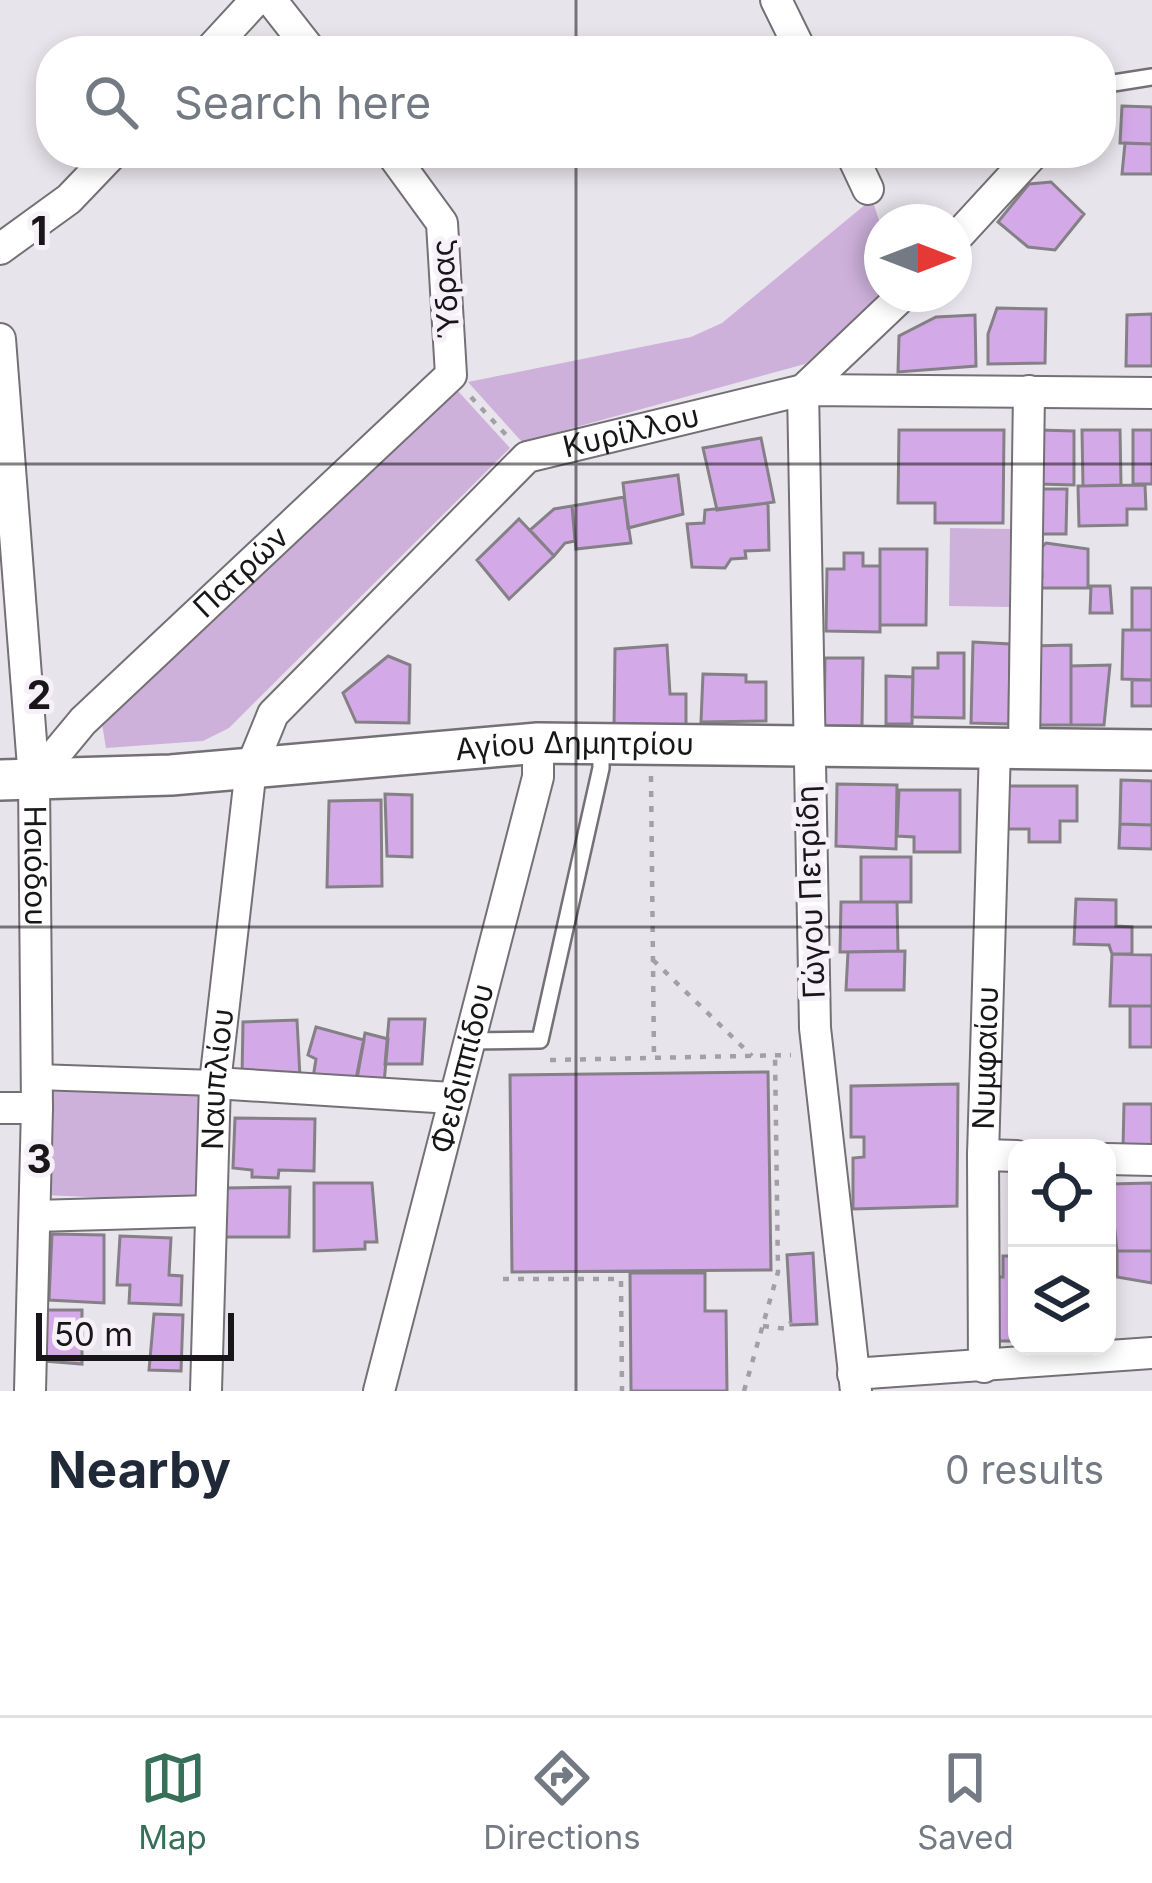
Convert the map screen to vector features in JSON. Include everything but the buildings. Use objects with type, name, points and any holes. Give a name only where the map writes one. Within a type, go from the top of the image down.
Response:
[{"type":"street","points":[[222,36],[256,0]]},
{"type":"street","points":[[271,0],[299,36]]},
{"type":"street","points":[[776,0],[794,36]]},
{"type":"street","points":[[4,241],[69,199],[99,168]]},
{"type":"street","name":"Ύδρας","points":[[402,168],[442,223],[452,372]]},
{"type":"street","points":[[858,168],[868,189]]},
{"type":"street","points":[[972,220],[1020,168]]},
{"type":"street","points":[[802,390],[885,312]]},
{"type":"street","name":"Ησιόδου","points":[[0,339],[17,780],[36,1092],[30,1391]]},
{"type":"street","name":"Πατρών","points":[[17,780],[452,372]]},
{"type":"street","name":"Κυρίλλου","points":[[251,768],[273,714],[527,458],[802,390],[1152,393]]},
{"type":"street","name":"Γώγου Πετρίδη","points":[[802,390],[806,746],[818,1054],[855,1382]]},
{"type":"street","name":"Νυμφαίου","points":[[984,1367],[983,1156],[1028,392]]},
{"type":"street","name":"Αγίου Δημητρίου","points":[[17,780],[251,768],[538,743],[1152,750]]},
{"type":"street","name":"Φειδιππίδου","points":[[379,1391],[451,1097],[538,777],[538,743]]},
{"type":"street","name":"Ναυπλίου","points":[[206,1391],[215,1083],[251,768]]},
{"type":"street","points":[[0,1108],[36,1092],[215,1083],[451,1097]]},
{"type":"street","points":[[983,1156],[1008,1156]]},
{"type":"street","points":[[1116,1159],[1152,1160]]},
{"type":"street","points":[[35,1216],[211,1211]]},
{"type":"street","points":[[855,1382],[1152,1353]]},
{"type":"lane","points":[[1116,83],[1152,77]]},
{"type":"lane","points":[[466,1041],[540,1040],[601,768],[600,743]]},
{"type":"path","points":[[452,372],[527,458]]},
{"type":"path","points":[[650,743],[653,1058]]},
{"type":"path","points":[[652,960],[752,1055]]},
{"type":"path","points":[[547,1060],[818,1054]]},
{"type":"path","points":[[744,1391],[778,1272],[775,1055]]},
{"type":"path","points":[[503,1280],[621,1280],[622,1391]]},
{"type":"path","points":[[763,1326],[787,1329],[791,1322]]},
{"type":"shaded area","points":[[864,206],[865,312],[805,364],[522,442],[468,382],[691,337],[722,323]]},
{"type":"shaded area","points":[[457,390],[510,448],[229,728],[203,741],[106,748],[102,724]]},
{"type":"shaded area","points":[[950,528],[1010,529],[1009,607],[949,606]]},
{"type":"shaded area","points":[[49,1082],[202,1093],[199,1202],[44,1195]]}]
